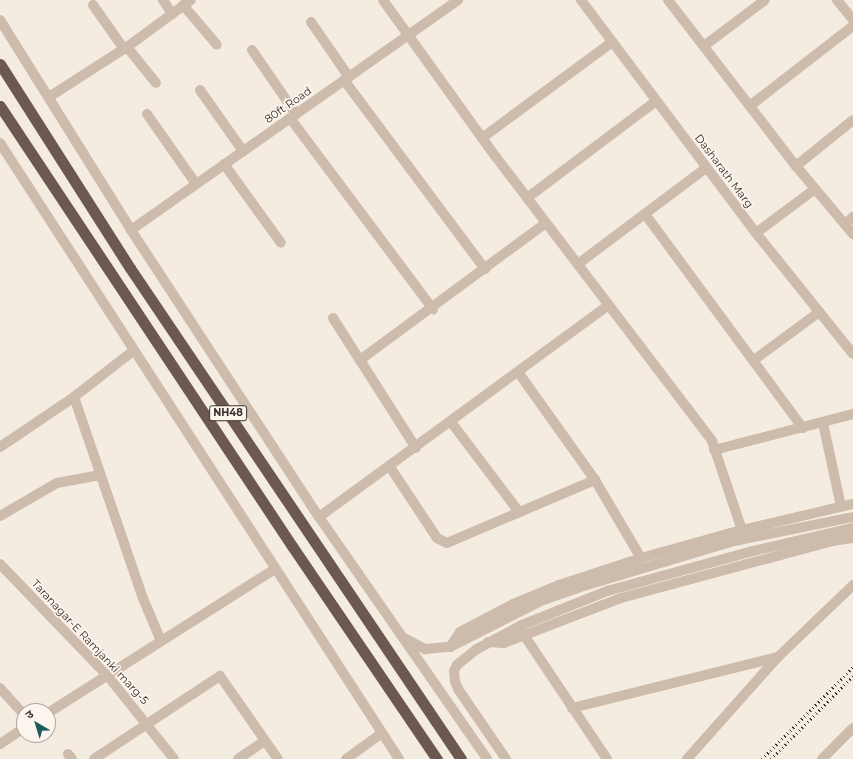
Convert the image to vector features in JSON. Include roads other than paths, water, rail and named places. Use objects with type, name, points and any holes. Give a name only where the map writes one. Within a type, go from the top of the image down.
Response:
[{"type":"highway","name":"NH48","points":[[0,64],[130,268],[461,759]]},
{"type":"highway","name":"NH48","points":[[0,106],[292,546],[437,759]]},
{"type":"street","points":[[163,0],[172,14]]},
{"type":"street","points":[[383,0],[409,34],[482,138],[712,441],[742,530]]},
{"type":"street","name":"80ft Road","points":[[131,230],[458,0]]},
{"type":"street","name":"Dasharath Marg","points":[[581,0],[706,168],[853,354]]},
{"type":"street","points":[[668,0],[796,166],[815,188],[849,221],[853,234]]},
{"type":"street","points":[[704,46],[765,0]]},
{"type":"street","points":[[837,0],[853,20]]},
{"type":"street","points":[[49,97],[126,48],[187,2],[217,45]]},
{"type":"street","points":[[93,5],[126,48],[156,83]]},
{"type":"street","points":[[0,20],[131,230],[319,517],[487,759]]},
{"type":"street","points":[[311,22],[346,78],[485,269]]},
{"type":"street","points":[[750,105],[853,26]]},
{"type":"street","points":[[482,138],[612,42]]},
{"type":"street","points":[[252,50],[293,116],[433,309]]},
{"type":"street","points":[[200,90],[243,151]]},
{"type":"street","points":[[527,198],[656,101]]},
{"type":"street","points":[[147,114],[196,184]]},
{"type":"street","points":[[796,166],[853,120]]},
{"type":"street","points":[[0,143],[133,351],[399,759]]},
{"type":"street","points":[[224,164],[281,243]]},
{"type":"street","points":[[578,264],[706,168]]},
{"type":"street","points":[[756,233],[815,188]]},
{"type":"street","points":[[645,214],[803,428]]},
{"type":"street","points":[[361,362],[360,360],[433,309],[546,223]]},
{"type":"street","points":[[319,517],[416,448],[609,305]]},
{"type":"street","points":[[754,360],[819,312]]},
{"type":"street","points":[[333,318],[416,448]]},
{"type":"street","points":[[0,447],[74,397],[133,351]]},
{"type":"street","points":[[518,372],[595,480],[641,558]]},
{"type":"street","points":[[74,397],[142,596],[162,641]]},
{"type":"street","points":[[714,450],[853,414]]},
{"type":"street","points":[[451,422],[519,512]]},
{"type":"street","points":[[823,423],[841,506]]},
{"type":"street","points":[[390,467],[437,538],[447,543],[595,480]]},
{"type":"street","points":[[0,516],[57,483],[100,475]]},
{"type":"street","points":[[450,646],[460,632],[513,604],[641,558],[742,530],[853,504]]},
{"type":"street","points":[[403,638],[425,649],[450,646],[543,600],[577,588],[734,542],[853,517]]},
{"type":"street","points":[[506,759],[458,689],[455,680],[454,671],[457,665],[488,642],[553,612],[622,587],[753,551],[853,528]]},
{"type":"street","points":[[488,642],[504,644],[621,598],[832,541],[853,538]]},
{"type":"street","name":"Taranagar-E Ramjanki marg-5","points":[[0,564],[107,675],[147,722],[174,759]]},
{"type":"street","points":[[56,708],[275,569]]},
{"type":"street","points":[[687,759],[778,658],[853,585]]},
{"type":"street","points":[[524,635],[572,708],[608,759]]},
{"type":"street","points":[[572,708],[778,658]]},
{"type":"street","points":[[94,759],[147,722],[220,676],[278,759]]},
{"type":"street","points":[[0,688],[16,706]]},
{"type":"street","points":[[822,759],[852,732]]},
{"type":"street","points":[[0,744],[16,733]]},
{"type":"street","points":[[346,759],[382,733]]},
{"type":"street","points":[[238,759],[265,741]]},
{"type":"railway","points":[[762,759],[853,667]]},
{"type":"railway","points":[[771,759],[853,676]]}]
